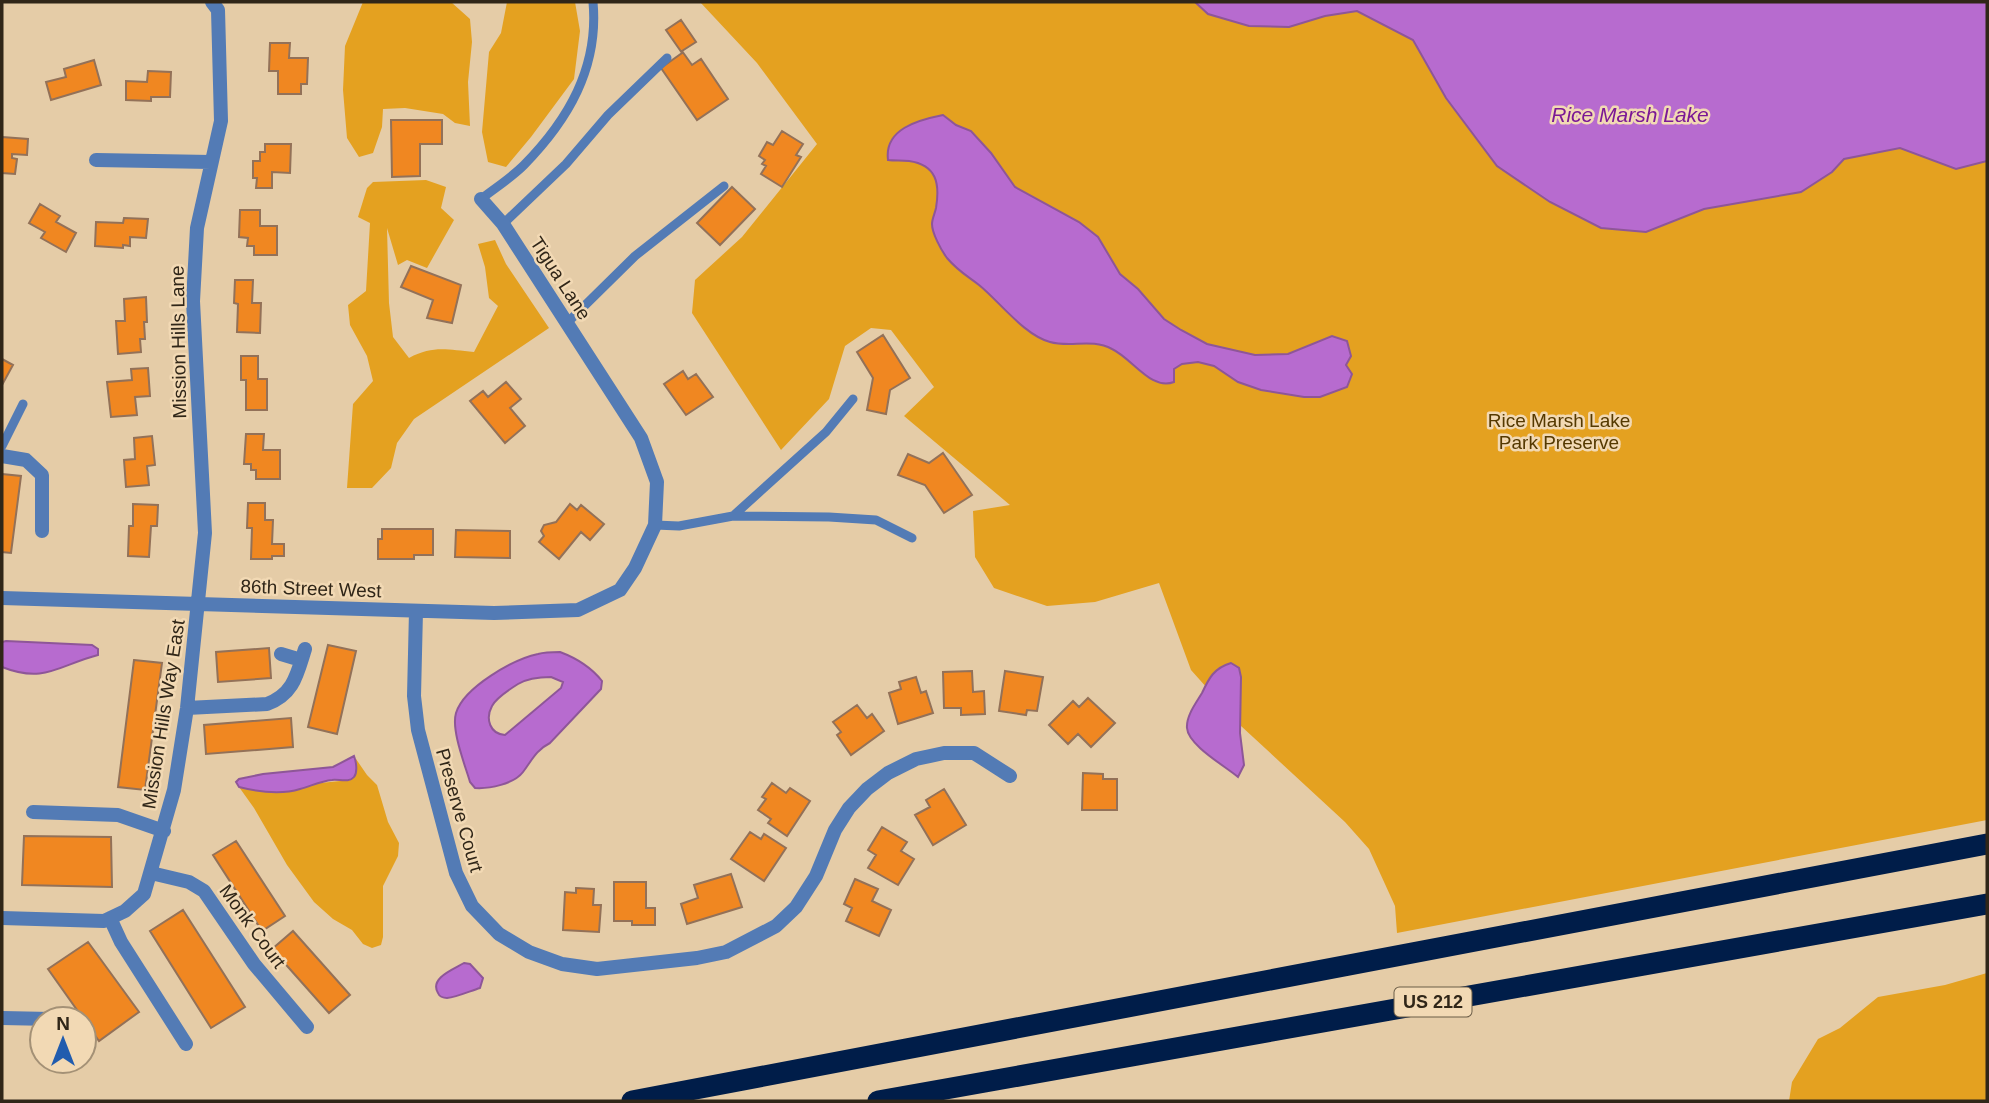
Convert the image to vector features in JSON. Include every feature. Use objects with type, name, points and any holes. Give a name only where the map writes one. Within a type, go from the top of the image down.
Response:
[{"type":"highway","points":[[632,1101],[1987,844]]},
{"type":"highway","name":"US 212","points":[[878,1101],[1987,904]]},
{"type":"street","name":"Mission Hills Lane","points":[[199,603],[205,533],[193,301],[197,228],[221,121],[218,10],[212,2]]},
{"type":"street","points":[[96,160],[211,162]]},
{"type":"street","name":"Tigua Lane","points":[[481,198],[503,225],[641,438],[657,482],[655,525],[635,568],[620,590],[614,592]]},
{"type":"street","points":[[2,456],[26,460],[42,475],[42,531]]},
{"type":"street","name":"86th Street West","points":[[2,598],[494,614],[578,610],[614,592]]},
{"type":"street","name":"Mission Hills Way East","points":[[110,918],[125,911],[144,894],[164,831],[174,790],[187,708],[199,603]]},
{"type":"street","name":"Preserve Court","points":[[416,611],[414,696],[418,730],[456,873],[472,906],[499,934],[529,953],[562,964],[597,969],[726,953],[776,926],[796,907],[817,876],[835,830],[849,808],[867,789],[888,773],[916,759],[943,752],[974,753],[1010,776]]},
{"type":"street","points":[[187,708],[267,704],[277,700],[294,685],[303,654],[281,654]]},
{"type":"street","name":"Mission Hills Way East","points":[[33,811],[118,815],[164,831]]},
{"type":"street","name":"Monk Court","points":[[151,873],[188,882],[204,891],[254,964],[307,1027]]},
{"type":"street","points":[[2,918],[103,921],[110,918],[121,942],[186,1044]]},
{"type":"street","points":[[2,1018],[28,1019]]},
{"type":"lane","name":"Tigua Lane","points":[[481,198],[522,166],[565,116],[585,75],[593,39],[593,2]]},
{"type":"lane","points":[[503,225],[566,164],[608,115],[667,58]]},
{"type":"lane","points":[[568,323],[635,256],[724,186]]},
{"type":"lane","points":[[733,516],[825,432],[853,399]]},
{"type":"lane","points":[[2,446],[23,404]]},
{"type":"lane","points":[[655,525],[679,526],[733,516],[876,520],[912,538]]},
{"type":"green space","points":[[363,2],[451,2],[470,19],[470,126],[455,123],[443,114],[405,108],[383,109],[382,127],[373,153],[359,157],[347,138],[343,90],[345,46]]},
{"type":"green space","points":[[507,2],[575,2],[580,31],[574,79],[506,167],[488,162],[482,132],[489,52],[501,33]]},
{"type":"green space","name":"Rice Marsh Lake Park Preserve","points":[[700,2],[1987,2],[1987,820],[1397,933],[1395,906],[1369,849],[1345,822],[1241,726],[1191,670],[1159,583],[1095,602],[1047,606],[994,588],[975,557],[973,511],[1010,505],[904,416],[934,387],[891,330],[871,328],[845,346],[829,399],[781,450],[692,313],[695,280],[742,237],[817,144],[757,63]]},
{"type":"green space","points":[[426,180],[446,187],[441,208],[454,220],[427,268],[407,260],[398,265],[387,228],[389,303],[393,337],[409,358],[433,350],[474,352],[498,306],[489,298],[485,267],[478,244],[495,240],[506,264],[549,328],[414,419],[397,443],[391,468],[372,488],[347,488],[353,404],[373,381],[367,356],[350,325],[348,305],[366,291],[370,223],[358,217],[367,188],[373,182]]},
{"type":"green space","points":[[356,759],[377,785],[388,822],[399,843],[398,856],[383,886],[381,945],[372,948],[363,944],[352,930],[333,919],[314,902],[287,865],[239,787],[251,790],[350,780],[356,770]]},
{"type":"green space","points":[[1987,973],[1987,1101],[1789,1101],[1792,1082],[1818,1039],[1840,1028],[1878,997],[1945,985]]},
{"type":"water","name":"Rice Marsh Lake","points":[[1195,2],[1987,2],[1987,161],[1956,169],[1900,148],[1844,159],[1832,172],[1801,192],[1704,209],[1646,232],[1601,228],[1550,202],[1497,166],[1446,98],[1413,40],[1357,11],[1325,16],[1289,27],[1249,26],[1208,14]]},
{"type":"water","points":[[943,115],[956,125],[971,131],[991,153],[1015,187],[1079,222],[1098,237],[1120,274],[1138,289],[1164,319],[1207,344],[1255,355],[1288,354],[1332,336],[1347,341],[1351,356],[1346,365],[1352,374],[1347,387],[1320,397],[1261,390],[1238,382],[1214,366],[1198,362],[1182,364],[1174,369],[1174,382],[1166,384],[1150,378],[1112,349],[1096,344],[1058,344],[1031,333],[955,266],[942,251],[932,228],[937,184],[931,171],[918,163],[888,160],[888,149],[897,133],[914,123]]},
{"type":"water","points":[[2,642],[92,645],[98,649],[98,655],[52,671],[30,674],[2,667]]},
{"type":"water","points":[[560,652],[593,671],[602,681],[601,689],[514,780],[487,788],[475,788],[470,782],[457,738],[455,720],[461,703],[479,684],[504,668],[528,657]],"holes":[[[551,677],[563,682],[561,688],[505,735],[492,729],[489,721],[492,706],[511,688],[526,680],[538,678]]]},
{"type":"water","points":[[1231,663],[1239,668],[1241,677],[1240,733],[1244,765],[1238,777],[1200,748],[1189,735],[1187,728],[1190,714],[1210,678],[1220,668]]},
{"type":"water","points":[[354,756],[356,772],[349,780],[328,781],[293,791],[278,792],[239,787],[236,782],[263,774],[333,767]]},
{"type":"water","points":[[464,963],[470,964],[483,978],[480,988],[446,998],[440,996],[436,988],[440,978]]},
{"type":"building","points":[[681,20],[696,42],[682,51],[692,65],[701,59],[728,99],[697,120],[661,68],[682,53],[666,30]]},
{"type":"building","points":[[270,43],[290,43],[289,58],[308,58],[307,84],[301,84],[301,94],[278,94],[278,71],[269,71]]},
{"type":"building","points":[[94,60],[101,85],[51,100],[46,82],[66,77],[64,69]]},
{"type":"building","points":[[148,71],[171,72],[170,97],[151,97],[151,101],[126,100],[126,81],[147,82]]},
{"type":"building","points":[[391,120],[442,120],[442,144],[420,144],[420,176],[392,177]]},
{"type":"building","points":[[782,131],[803,144],[796,155],[801,157],[782,187],[761,174],[766,166],[762,164],[765,160],[759,156],[767,142],[773,145]]},
{"type":"building","points":[[2,137],[28,139],[27,155],[12,154],[12,158],[17,159],[15,174],[2,173]]},
{"type":"building","points":[[265,144],[291,144],[290,173],[272,172],[272,188],[256,188],[253,161],[260,161],[260,152],[265,152]]},
{"type":"building","points":[[732,187],[755,209],[720,245],[697,223]]},
{"type":"building","points":[[40,204],[60,216],[56,222],[76,233],[66,252],[41,238],[45,232],[29,223]]},
{"type":"building","points":[[240,210],[260,210],[260,226],[277,226],[277,255],[254,255],[254,246],[247,246],[248,238],[239,237]]},
{"type":"building","points":[[124,218],[148,219],[146,238],[130,237],[130,246],[123,245],[123,248],[95,246],[96,222],[123,223]]},
{"type":"building","points":[[411,266],[461,285],[452,323],[427,318],[433,300],[401,287]]},
{"type":"building","points":[[235,280],[253,280],[252,303],[261,303],[260,333],[237,332]]},
{"type":"building","points":[[146,297],[147,322],[144,322],[145,339],[140,339],[141,352],[118,354],[116,321],[125,321],[124,299]]},
{"type":"building","points":[[883,335],[910,378],[890,390],[886,414],[867,410],[873,378],[857,352]]},
{"type":"building","points":[[241,356],[258,356],[258,379],[267,379],[267,410],[246,410],[246,380],[241,380]]},
{"type":"building","points":[[2,359],[13,365],[2,385]]},
{"type":"building","points":[[148,368],[150,396],[135,397],[137,415],[111,417],[107,382],[132,380],[131,369]]},
{"type":"building","points":[[683,371],[688,379],[696,374],[713,397],[686,415],[664,384]]},
{"type":"building","points":[[506,382],[521,399],[510,408],[525,426],[505,443],[470,401],[483,391],[488,397]]},
{"type":"building","points":[[246,434],[264,434],[263,450],[280,450],[280,479],[256,479],[256,470],[251,470],[251,464],[244,464]]},
{"type":"building","points":[[152,436],[155,465],[147,466],[149,485],[126,487],[124,460],[135,459],[134,438]]},
{"type":"building","points":[[943,453],[972,495],[944,513],[925,485],[898,475],[908,454],[929,463]]},
{"type":"building","points":[[2,474],[21,476],[11,553],[2,552]]},
{"type":"building","points":[[248,503],[265,503],[265,520],[273,520],[272,544],[284,544],[284,556],[251,559],[252,528],[247,528]]},
{"type":"building","points":[[133,504],[158,505],[157,526],[151,526],[149,557],[128,556],[129,526],[133,526]]},
{"type":"building","points":[[570,504],[577,510],[581,505],[604,524],[590,540],[581,532],[559,559],[539,542],[544,536],[541,531],[544,525],[556,522]]},
{"type":"building","points":[[382,529],[433,529],[433,555],[414,555],[414,559],[378,559],[378,539],[382,539]]},
{"type":"building","points":[[456,530],[510,531],[510,558],[455,557]]},
{"type":"building","points":[[328,645],[356,651],[337,734],[308,727]]},
{"type":"building","points":[[269,648],[271,678],[218,682],[216,652]]},
{"type":"building","points":[[134,660],[162,663],[145,790],[118,787]]},
{"type":"building","points":[[972,671],[973,692],[984,691],[985,714],[961,715],[961,708],[944,708],[943,672]]},
{"type":"building","points":[[1005,671],[1043,677],[1037,711],[1027,710],[1026,715],[999,711]]},
{"type":"building","points":[[916,677],[921,693],[926,691],[933,713],[898,724],[889,693],[901,689],[899,682]]},
{"type":"building","points":[[1088,698],[1115,723],[1091,747],[1078,734],[1068,744],[1049,725],[1073,701],[1079,707]]},
{"type":"building","points":[[857,705],[867,718],[872,714],[884,731],[851,755],[837,735],[841,732],[833,722]]},
{"type":"building","points":[[291,718],[293,747],[206,754],[204,725]]},
{"type":"building","points":[[1083,773],[1103,774],[1103,779],[1117,779],[1117,810],[1082,810]]},
{"type":"building","points":[[772,783],[786,793],[790,788],[810,801],[787,836],[768,823],[771,819],[758,810],[766,799],[762,797]]},
{"type":"building","points":[[944,789],[966,825],[933,845],[915,815],[930,807],[926,800]]},
{"type":"building","points":[[882,827],[907,842],[901,851],[914,859],[898,885],[868,868],[876,855],[868,850]]},
{"type":"building","points":[[750,832],[761,839],[764,834],[786,848],[764,881],[731,859]]},
{"type":"building","points":[[24,836],[111,837],[112,887],[22,885]]},
{"type":"building","points":[[236,841],[285,916],[262,931],[213,855]]},
{"type":"building","points":[[731,874],[742,907],[687,924],[681,904],[698,898],[694,885]]},
{"type":"building","points":[[855,879],[878,889],[872,901],[891,910],[879,936],[846,921],[852,908],[844,904]]},
{"type":"building","points":[[614,882],[646,882],[646,908],[655,908],[655,925],[632,925],[632,921],[614,921]]},
{"type":"building","points":[[576,888],[594,889],[593,905],[601,905],[599,932],[563,930],[565,892],[576,893]]},
{"type":"building","points":[[183,910],[245,1007],[211,1028],[150,931]]},
{"type":"building","points":[[293,931],[350,995],[329,1013],[272,949]]},
{"type":"building","points":[[88,942],[139,1012],[99,1041],[98,1005],[74,1005],[48,969]]}]
